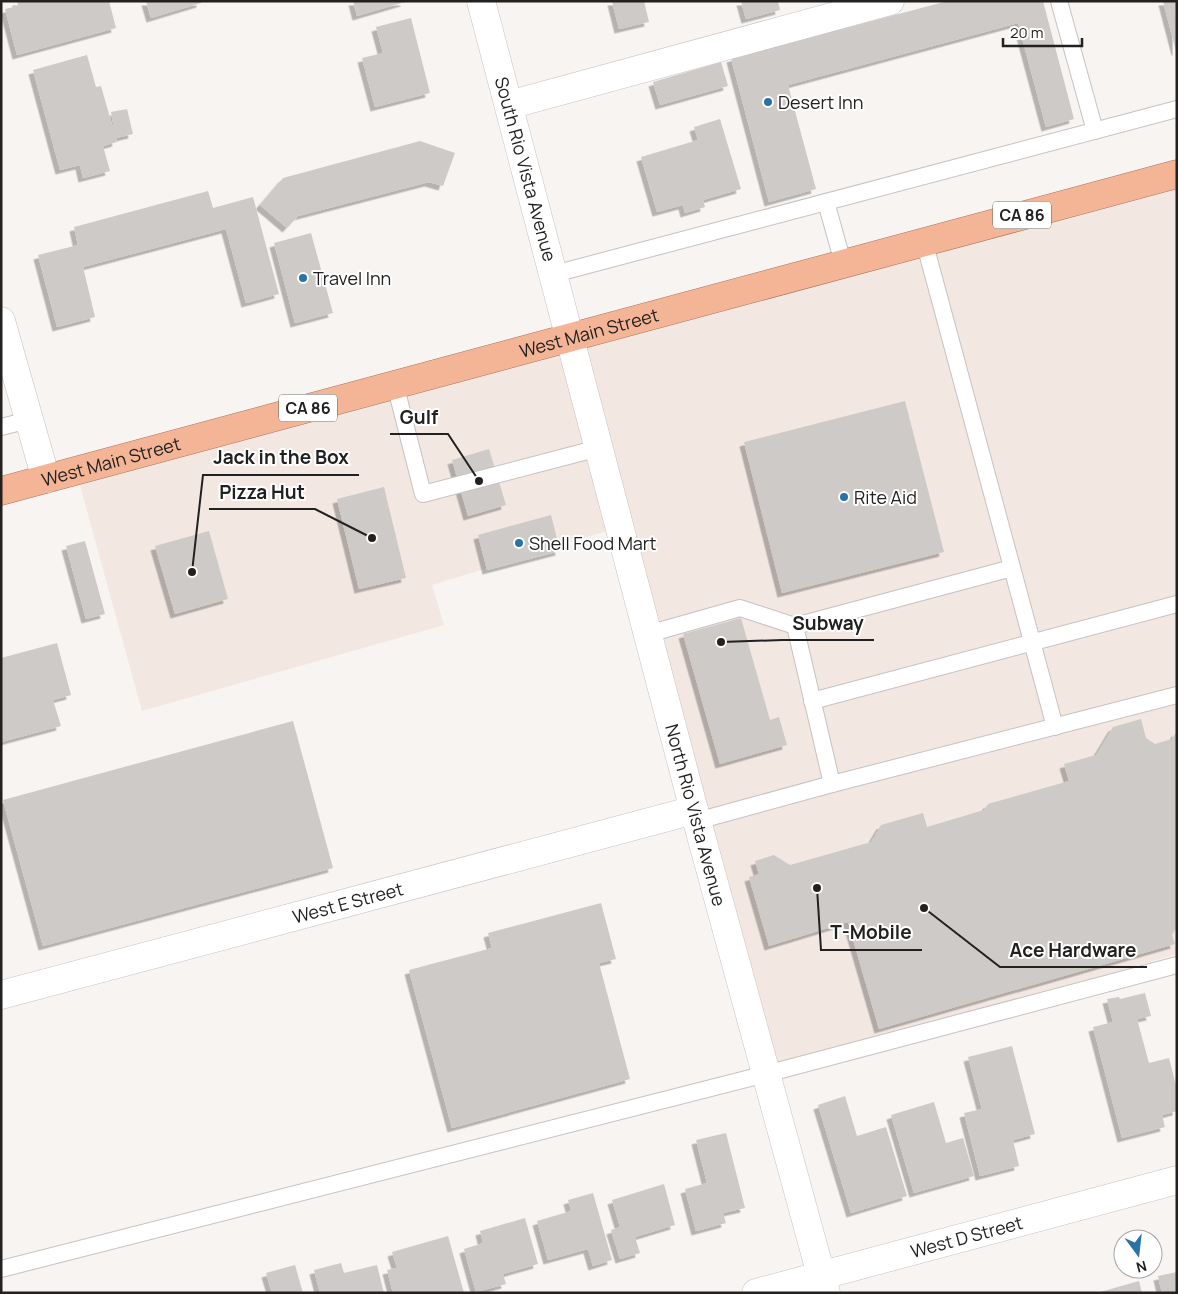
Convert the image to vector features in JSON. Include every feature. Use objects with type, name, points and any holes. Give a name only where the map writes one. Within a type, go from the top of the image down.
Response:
[{"type":"highway","name":"West Main Street","points":[[1,491],[1177,174]]},
{"type":"street","name":"South Rio Vista Avenue","points":[[481,1],[570,337]]},
{"type":"street","points":[[509,105],[890,1]]},
{"type":"street","points":[[1,320],[46,479]]},
{"type":"street","name":"North Rio Vista Avenue","points":[[570,337],[695,815],[823,1284]]},
{"type":"street","name":"West E Street","points":[[1,995],[695,815]]},
{"type":"street","name":"West D Street","points":[[756,1293],[823,1284],[1177,1180]]},
{"type":"lane","points":[[1059,1],[1095,131]]},
{"type":"lane","points":[[554,274],[1177,109]]},
{"type":"lane","points":[[826,202],[843,264]]},
{"type":"lane","points":[[924,241],[1055,727]]},
{"type":"lane","points":[[395,384],[424,494],[599,448]]},
{"type":"lane","points":[[1,427],[30,420]]},
{"type":"lane","points":[[648,634],[740,608],[795,626],[1012,568]]},
{"type":"lane","points":[[812,701],[1177,604]]},
{"type":"lane","points":[[795,626],[832,784]]},
{"type":"lane","points":[[695,815],[832,784],[1177,695]]},
{"type":"lane","points":[[1,1269],[766,1074],[1177,965]]},
{"type":"shaded area","points":[[1177,168],[1177,954],[766,1074],[620,527],[432,585],[444,625],[142,711],[76,471]]},
{"type":"building","points":[[17,1],[109,1],[116,28],[17,55],[5,9],[18,6]]},
{"type":"building","points":[[146,1],[201,1],[201,3],[151,18]]},
{"type":"building","points":[[353,1],[405,1],[405,2],[357,16]]},
{"type":"building","points":[[612,1],[644,1],[649,22],[619,29]]},
{"type":"building","points":[[741,1],[778,1],[780,10],[746,19]]},
{"type":"building","name":"Desert Inn","points":[[948,1],[1043,1],[1074,119],[1046,127],[1018,23],[788,85],[816,189],[769,202],[731,58]]},
{"type":"building","points":[[1163,1],[1177,1],[1177,51],[1176,51]]},
{"type":"building","points":[[411,18],[430,93],[375,107],[362,58],[383,53],[376,27]]},
{"type":"building","points":[[87,55],[96,87],[101,86],[117,142],[103,146],[110,171],[83,178],[80,165],[60,170],[33,70]]},
{"type":"building","points":[[721,62],[728,86],[660,105],[653,82]]},
{"type":"building","points":[[127,109],[133,134],[116,138],[111,112]]},
{"type":"building","points":[[720,119],[741,189],[703,200],[705,207],[685,213],[683,205],[657,212],[641,157],[698,140],[694,127]]},
{"type":"building","points":[[420,141],[455,153],[443,186],[429,182],[298,216],[287,228],[260,205],[283,178]]},
{"type":"building","points":[[208,191],[213,208],[253,197],[279,294],[246,303],[226,229],[83,267],[95,317],[57,327],[38,255],[78,245],[74,227]]},
{"type":"building","name":"Travel Inn","points":[[311,233],[333,313],[295,323],[274,243]]},
{"type":"building","name":"Rite Aid","points":[[905,401],[944,552],[782,593],[744,442]]},
{"type":"building","points":[[489,449],[506,505],[468,516],[452,460]]},
{"type":"building","points":[[384,487],[406,578],[359,589],[337,499]]},
{"type":"building","name":"Shell Food Mart","points":[[551,515],[560,551],[487,570],[478,535]]},
{"type":"building","points":[[209,531],[228,599],[175,614],[155,546]]},
{"type":"building","points":[[85,541],[105,614],[86,619],[66,546]]},
{"type":"building","points":[[741,618],[770,720],[779,717],[787,745],[720,764],[683,634]]},
{"type":"building","points":[[57,643],[71,695],[53,700],[61,726],[1,742],[1,658]]},
{"type":"building","points":[[1141,719],[1146,738],[1155,744],[1172,739],[1177,731],[1177,927],[1172,935],[1175,944],[879,1029],[848,922],[769,946],[749,877],[759,874],[755,861],[774,855],[790,865],[871,842],[881,825],[923,813],[927,827],[984,810],[988,804],[1069,781],[1064,764],[1096,755],[1113,727]]},
{"type":"building","points":[[293,721],[333,868],[43,946],[3,800]]},
{"type":"building","points":[[601,903],[616,959],[599,963],[630,1079],[452,1128],[409,970],[492,948],[488,933]]},
{"type":"building","points":[[1145,993],[1151,1016],[1137,1019],[1149,1063],[1169,1058],[1177,1089],[1177,1111],[1162,1115],[1165,1127],[1122,1138],[1093,1027],[1113,1022],[1107,999],[1119,997],[1120,999]]},
{"type":"building","points":[[1012,1046],[1035,1134],[1013,1140],[1019,1166],[980,1176],[964,1113],[982,1109],[968,1057]]},
{"type":"building","points":[[845,1096],[857,1136],[886,1127],[907,1196],[851,1213],[818,1105]]},
{"type":"building","points":[[934,1102],[946,1143],[963,1138],[974,1176],[914,1193],[891,1115]]},
{"type":"building","points":[[726,1133],[745,1208],[723,1213],[726,1223],[696,1231],[685,1189],[707,1183],[696,1140]]},
{"type":"building","points":[[664,1184],[675,1225],[635,1237],[640,1253],[620,1259],[611,1230],[620,1227],[612,1200]]},
{"type":"building","points":[[593,1193],[612,1260],[593,1266],[588,1249],[548,1260],[537,1221],[571,1211],[568,1200]]},
{"type":"building","points":[[525,1218],[538,1264],[503,1274],[506,1284],[476,1292],[464,1249],[483,1243],[480,1231]]},
{"type":"building","points":[[448,1236],[464,1293],[393,1293],[387,1270],[397,1268],[392,1252]]},
{"type":"building","points":[[341,1263],[344,1273],[377,1265],[384,1293],[320,1293],[314,1270]]},
{"type":"building","points":[[295,1265],[303,1293],[272,1293],[266,1273]]},
{"type":"building","points":[[1177,1272],[1177,1293],[1162,1293],[1159,1279],[1163,1279],[1163,1275]]},
{"type":"building","points":[[1139,1281],[1142,1293],[1100,1293],[1100,1292]]},
{"type":"place","name":"Desert Inn","points":[[768,102]]},
{"type":"place","name":"Travel Inn","points":[[303,278]]},
{"type":"place","name":"Gulf","points":[[479,481]]},
{"type":"place","name":"Rite Aid","points":[[844,497]]},
{"type":"place","name":"Pizza Hut","points":[[372,538]]},
{"type":"place","name":"Shell Food Mart","points":[[519,543]]},
{"type":"place","name":"Jack in the Box","points":[[192,572]]},
{"type":"place","name":"Subway","points":[[721,642]]},
{"type":"place","name":"T-Mobile","points":[[817,888]]},
{"type":"place","name":"Ace Hardware","points":[[924,908]]}]
